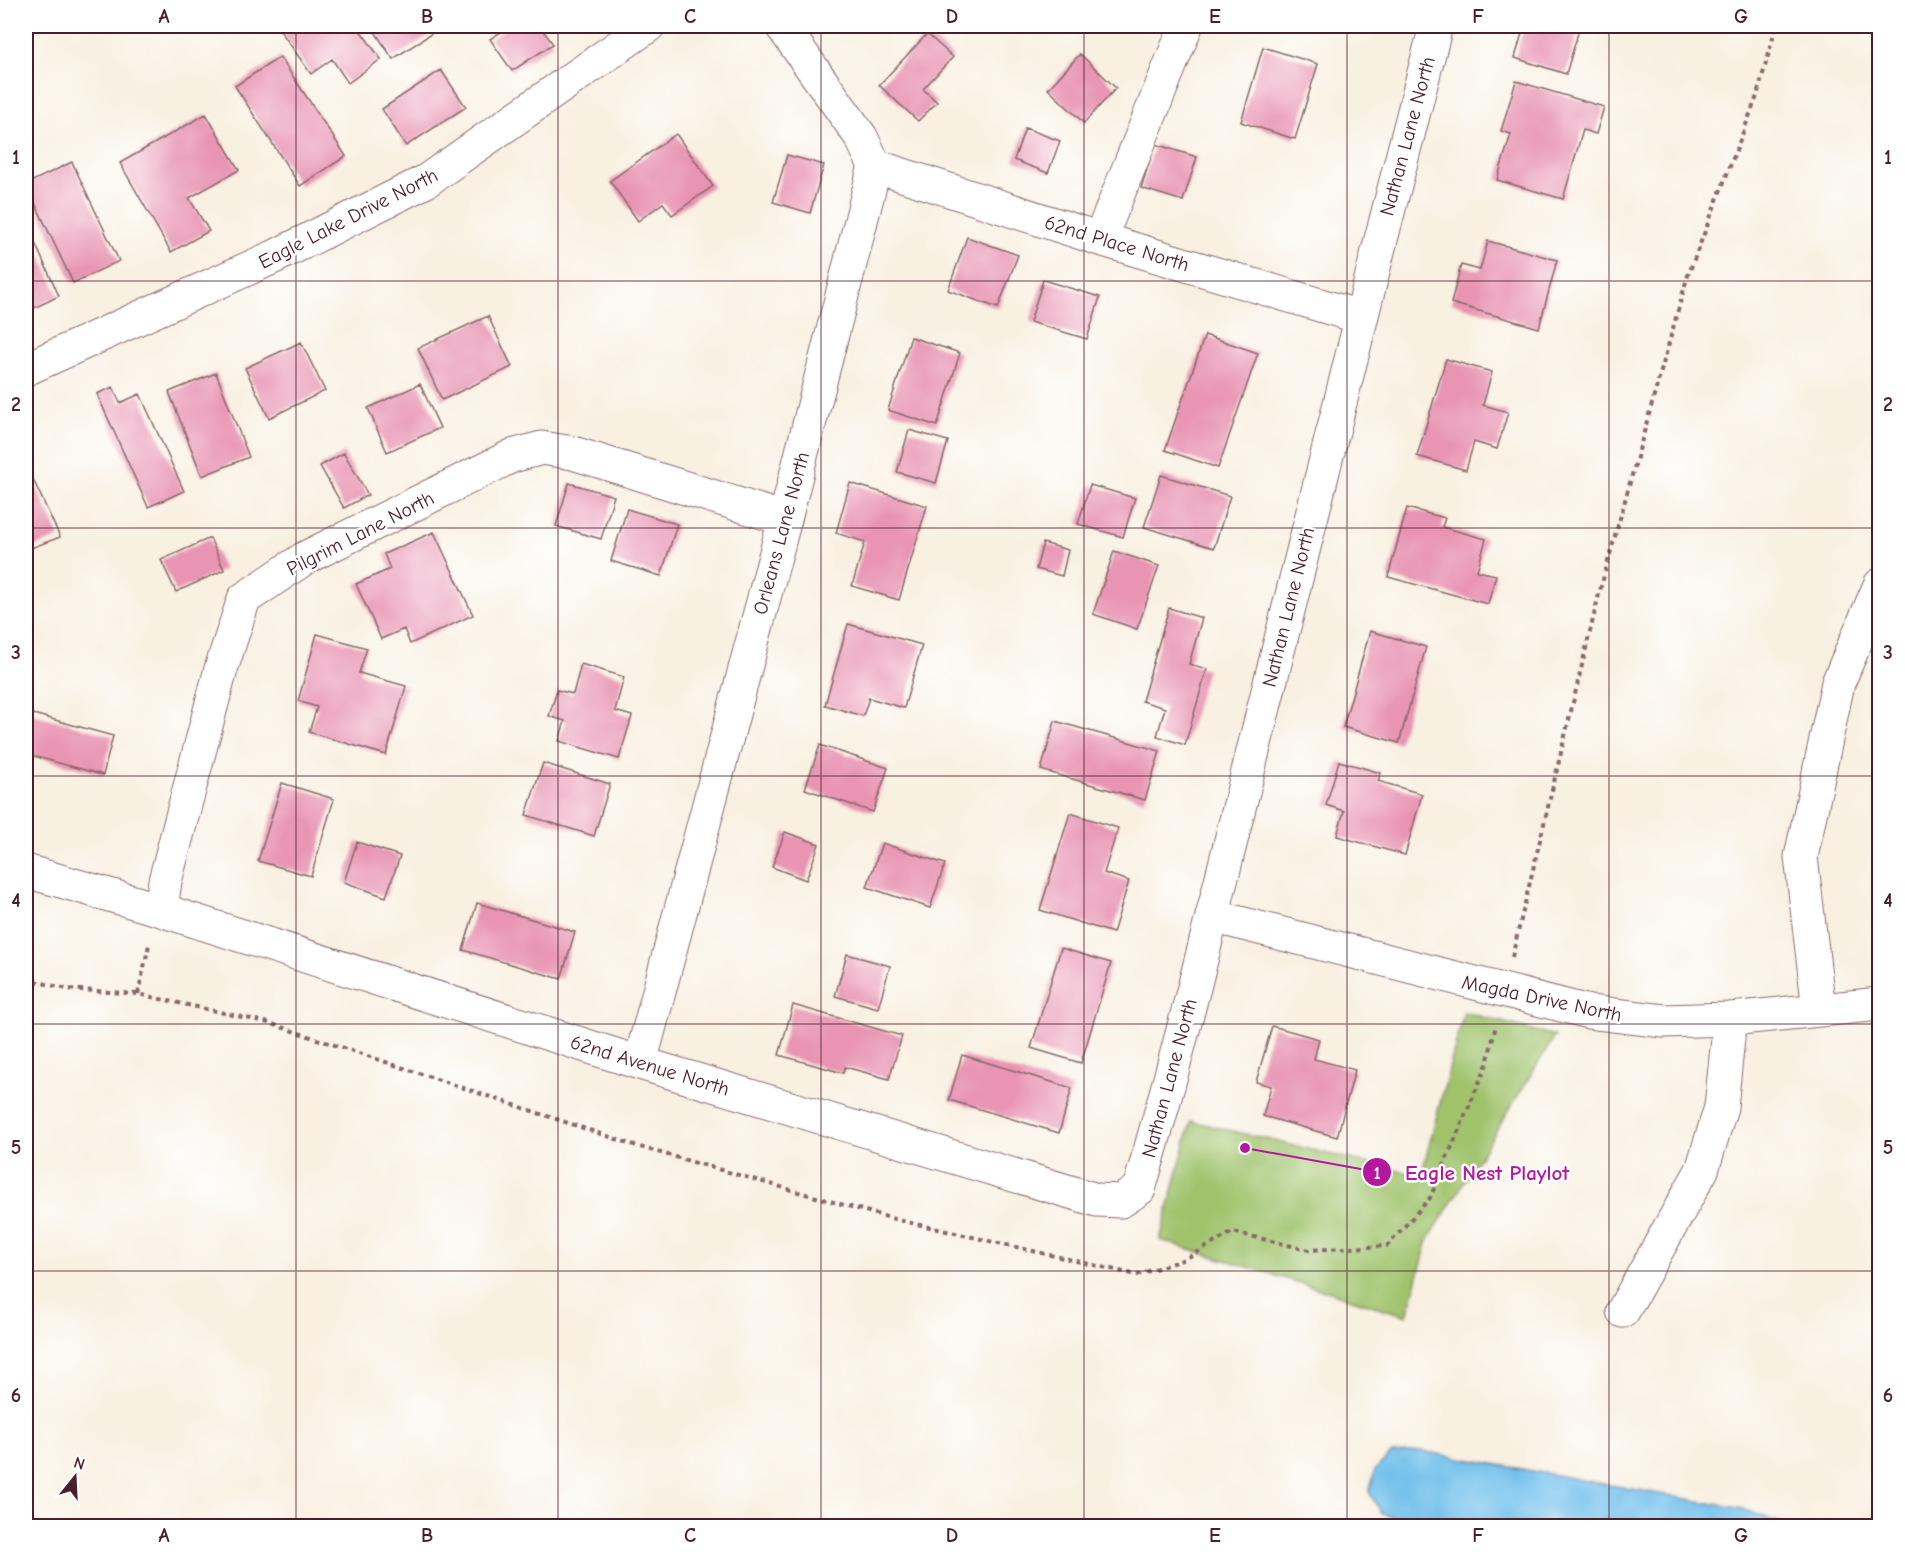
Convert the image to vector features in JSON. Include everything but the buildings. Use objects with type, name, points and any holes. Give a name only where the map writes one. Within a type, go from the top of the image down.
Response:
[{"type":"street","name":"Eagle Lake Drive North","points":[[26,369],[276,256],[426,181],[648,26]]},
{"type":"street","points":[[782,26],[861,137],[875,166]]},
{"type":"street","points":[[1100,239],[1186,26]]},
{"type":"street","name":"Nathan Lane North","points":[[1139,1188],[1212,916],[1360,317],[1436,26]]},
{"type":"street","name":"62nd Place North","points":[[875,166],[1100,239],[1360,317]]},
{"type":"street","name":"Orleans Lane North","points":[[640,1063],[785,519],[875,166]]},
{"type":"street","name":"Pilgrim Lane North","points":[[161,910],[165,881],[221,669],[244,599],[305,558],[512,456],[542,448],[573,453],[785,519]]},
{"type":"street","points":[[1819,1010],[1801,858],[1838,682],[1880,585]]},
{"type":"street","name":"62nd Avenue North","points":[[26,871],[161,910],[640,1063],[1097,1200],[1121,1201],[1139,1188]]},
{"type":"street","name":"Magda Drive North","points":[[1212,916],[1503,992],[1589,1012],[1664,1021],[1730,1019],[1880,1004]]},
{"type":"street","points":[[1623,1311],[1702,1170],[1721,1107],[1730,1019]]},
{"type":"path","points":[[26,979],[67,989],[138,994],[269,1023],[640,1147],[856,1208],[1137,1275],[1185,1259],[1233,1233],[1309,1250],[1387,1246],[1430,1198],[1487,1064],[1600,590],[1684,290],[1757,96],[1776,26]]},
{"type":"path","points":[[138,994],[146,956],[161,910]]},
{"type":"green space","points":[[1464,1012],[1555,1036],[1428,1240],[1407,1316],[1160,1240],[1191,1121],[1421,1176]]},
{"type":"water","points":[[1422,1451],[1743,1509],[1784,1526],[1435,1526],[1382,1514],[1369,1492],[1375,1470],[1392,1453]]},
{"type":"place","name":"Eagle Nest Playlot","points":[[1245,1148]]}]
